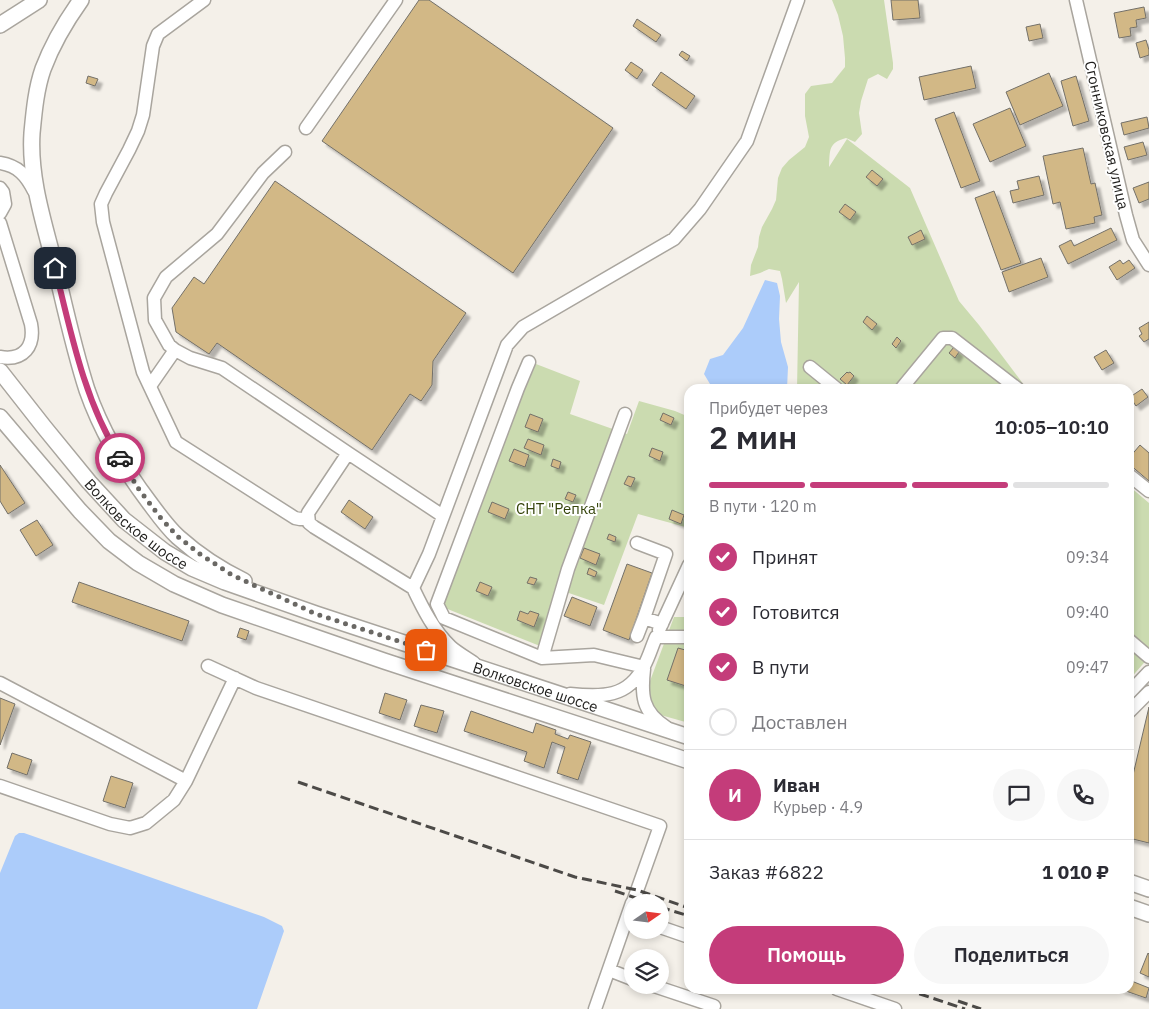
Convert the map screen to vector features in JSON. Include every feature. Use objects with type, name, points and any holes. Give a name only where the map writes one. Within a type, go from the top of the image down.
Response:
[{"type":"main road","points":[[0,26],[39,0]]},
{"type":"main road","points":[[81,0],[58,37],[43,70],[35,104],[32,134],[33,166],[38,197],[74,346],[88,392],[117,454],[138,488],[177,536],[232,575],[316,614]]},
{"type":"main road","name":"Волковское шоссе","points":[[0,371],[89,482],[124,520],[165,552],[192,568],[225,582],[316,614],[684,735]]},
{"type":"main road","name":"Волковское шоссе","points":[[0,417],[80,511],[109,541],[138,563],[174,584],[222,606],[684,760]]},
{"type":"main road","points":[[1134,884],[1149,889]]},
{"type":"main road","points":[[1134,909],[1149,914]]},
{"type":"street","points":[[204,0],[158,34],[153,46],[143,115],[138,132],[101,204],[103,222],[119,258],[143,372],[176,442],[295,518],[308,518]]},
{"type":"street","points":[[306,128],[396,0]]},
{"type":"street","points":[[413,588],[429,554],[507,345],[523,328],[674,239],[700,209],[747,141],[798,0]]},
{"type":"street","name":"Сгонниковская улица","points":[[1076,0],[1126,215],[1134,240],[1149,265]]},
{"type":"street","points":[[285,152],[263,173],[218,234],[166,277],[154,298],[155,320],[169,345],[175,350],[190,358],[222,368],[443,516]]},
{"type":"street","points":[[0,163],[16,168],[28,177],[38,197]]},
{"type":"street","points":[[0,188],[3,192],[5,204],[0,213]]},
{"type":"street","points":[[0,356],[12,358],[21,355],[32,342],[33,333],[32,324],[1,231]]},
{"type":"street","points":[[905,384],[943,338],[952,338],[1012,384]]},
{"type":"street","points":[[150,386],[175,350]]},
{"type":"street","points":[[529,362],[438,604],[444,618],[542,658],[594,655],[644,666]]},
{"type":"street","points":[[810,367],[831,384]]},
{"type":"street","points":[[542,658],[568,569],[625,414]]},
{"type":"street","points":[[348,453],[308,513],[309,522],[314,527],[413,588],[433,626],[452,647],[482,669]]},
{"type":"street","points":[[1134,479],[1149,491]]},
{"type":"street","points":[[637,543],[666,554],[637,636]]},
{"type":"street","points":[[555,693],[592,696],[609,695],[627,687],[644,666],[684,576]]},
{"type":"street","points":[[644,618],[662,624]]},
{"type":"street","points":[[656,637],[684,637]]},
{"type":"street","points":[[1134,644],[1149,657]]},
{"type":"street","points":[[208,666],[256,688],[660,826],[636,894]]},
{"type":"street","points":[[644,666],[642,683],[645,706],[650,714],[660,723],[674,732]]},
{"type":"street","points":[[1134,688],[1149,672]]},
{"type":"street","points":[[0,786],[110,824],[130,828],[146,823],[174,800],[186,781],[235,678]]},
{"type":"street","points":[[0,683],[186,781]]},
{"type":"street","points":[[1134,707],[1149,692]]},
{"type":"street","points":[[669,930],[684,935]]},
{"type":"street","points":[[595,1009],[624,931]]},
{"type":"street","points":[[609,970],[624,975]]},
{"type":"street","points":[[669,991],[714,1006]]},
{"type":"street","points":[[852,994],[895,1009]]},
{"type":"green space","points":[[832,0],[884,0],[893,69],[887,79],[878,74],[868,79],[859,113],[862,134],[855,142],[846,138],[833,145],[830,152],[829,167],[847,139],[910,188],[959,301],[1023,384],[797,384],[799,282],[786,303],[780,271],[769,269],[750,276],[751,265],[758,247],[762,227],[776,200],[778,178],[782,168],[805,147],[809,137],[805,116],[805,94],[811,86],[832,83],[845,67],[843,36]]},
{"type":"green space","name":"СНТ \"Репка\"","points":[[536,364],[580,381],[570,414],[627,434],[639,401],[684,415],[684,527],[638,514],[604,605],[560,590],[540,646],[440,606],[508,428]]},
{"type":"green space","points":[[1134,490],[1149,503],[1149,657],[1134,674]]},
{"type":"green space","points":[[674,617],[684,617],[684,722],[657,714],[649,703],[650,681]]},
{"type":"water","points":[[765,280],[777,283],[780,296],[781,342],[788,367],[787,384],[710,384],[704,374],[710,359],[723,355],[743,328]]},
{"type":"water","points":[[19,833],[24,833],[264,917],[282,926],[284,931],[257,1009],[0,1009],[0,873],[15,836]]},
{"type":"building","points":[[419,0],[429,0],[613,128],[513,273],[322,141]]},
{"type":"building","points":[[891,0],[918,0],[920,18],[893,20]]},
{"type":"building","points":[[1144,7],[1146,18],[1136,20],[1137,27],[1130,28],[1131,36],[1119,38],[1114,13]]},
{"type":"building","points":[[637,19],[661,35],[656,42],[633,26]]},
{"type":"building","points":[[1040,24],[1043,38],[1029,41],[1026,27]]},
{"type":"building","points":[[1146,40],[1149,55],[1140,58],[1136,43]]},
{"type":"building","points":[[682,51],[690,56],[687,61],[679,55]]},
{"type":"building","points":[[631,62],[643,70],[637,79],[625,70]]},
{"type":"building","points":[[971,66],[976,88],[924,100],[919,77]]},
{"type":"building","points":[[661,72],[695,96],[686,109],[652,85]]},
{"type":"building","points":[[1049,73],[1063,106],[1020,125],[1006,92]]},
{"type":"building","points":[[88,76],[98,79],[95,86],[86,83]]},
{"type":"building","points":[[1076,76],[1089,121],[1073,126],[1061,81]]},
{"type":"building","points":[[1010,108],[1026,146],[990,162],[973,124]]},
{"type":"building","points":[[954,112],[980,181],[961,188],[935,119]]},
{"type":"building","points":[[1147,117],[1149,128],[1124,135],[1121,123]]},
{"type":"building","points":[[1143,142],[1147,155],[1128,160],[1124,147]]},
{"type":"building","points":[[1083,148],[1091,184],[1095,183],[1102,215],[1094,217],[1095,223],[1066,229],[1060,202],[1053,204],[1043,156]]},
{"type":"building","points":[[872,170],[883,179],[877,186],[866,177]]},
{"type":"building","points":[[1039,176],[1044,195],[1013,203],[1010,191],[1019,189],[1017,181]]},
{"type":"building","points":[[275,181],[466,313],[433,361],[432,385],[421,401],[410,394],[372,450],[217,343],[209,354],[176,332],[172,308],[194,277],[204,284]]},
{"type":"building","points":[[1149,182],[1149,199],[1139,203],[1133,188]]},
{"type":"building","points":[[994,191],[1021,263],[1001,270],[975,198]]},
{"type":"building","points":[[845,204],[856,212],[850,220],[839,212]]},
{"type":"building","points":[[1111,228],[1117,240],[1068,264],[1059,246],[1071,240],[1074,246]]},
{"type":"building","points":[[921,230],[925,239],[912,245],[908,237]]},
{"type":"building","points":[[1041,258],[1048,277],[1009,292],[1002,272]]},
{"type":"building","points":[[1120,260],[1123,264],[1129,260],[1135,268],[1117,280],[1109,267]]},
{"type":"building","points":[[867,316],[877,324],[872,330],[863,322]]},
{"type":"building","points":[[1149,322],[1149,339],[1144,342],[1139,336],[1142,334],[1139,328]]},
{"type":"building","points":[[897,337],[901,341],[896,348],[892,344]]},
{"type":"building","points":[[954,347],[959,352],[955,358],[949,353]]},
{"type":"building","points":[[1106,350],[1114,363],[1102,370],[1094,357]]},
{"type":"building","points":[[847,372],[854,376],[848,384],[840,379]]},
{"type":"building","points":[[1142,389],[1148,397],[1136,406],[1134,394]]},
{"type":"building","points":[[663,413],[674,418],[671,425],[660,420]]},
{"type":"building","points":[[530,414],[543,419],[538,432],[525,427]]},
{"type":"building","points":[[528,439],[544,445],[541,455],[524,448]]},
{"type":"building","points":[[1140,445],[1149,453],[1149,481],[1134,468],[1134,452]]},
{"type":"building","points":[[652,448],[663,452],[660,461],[649,456]]},
{"type":"building","points":[[514,449],[529,455],[525,467],[509,461]]},
{"type":"building","points":[[553,459],[561,462],[559,469],[551,466]]},
{"type":"building","points":[[0,465],[25,503],[8,514],[0,501]]},
{"type":"building","points":[[628,476],[635,478],[631,487],[624,484]]},
{"type":"building","points":[[568,492],[576,495],[573,502],[565,499]]},
{"type":"building","points":[[349,500],[373,517],[365,529],[341,512]]},
{"type":"building","points":[[492,502],[509,509],[505,519],[488,512]]},
{"type":"building","points":[[672,510],[684,515],[681,524],[669,519]]},
{"type":"building","points":[[37,520],[53,545],[36,556],[20,530]]},
{"type":"building","points":[[609,534],[616,537],[615,542],[607,539]]},
{"type":"building","points":[[584,548],[600,554],[596,565],[580,558]]},
{"type":"building","points":[[627,564],[652,573],[629,640],[603,630]]},
{"type":"building","points":[[589,568],[597,572],[595,577],[587,574]]},
{"type":"building","points":[[530,577],[537,579],[534,585],[527,583]]},
{"type":"building","points":[[79,582],[189,621],[182,641],[72,602]]},
{"type":"building","points":[[480,582],[492,587],[488,596],[476,591]]},
{"type":"building","points":[[572,597],[597,607],[590,626],[564,616]]},
{"type":"building","points":[[520,611],[528,614],[530,611],[539,614],[534,627],[517,620]]},
{"type":"building","points":[[240,628],[249,631],[246,640],[237,637]]},
{"type":"building","points":[[678,648],[684,650],[684,685],[667,680]]},
{"type":"building","points":[[385,693],[407,700],[400,720],[379,713]]},
{"type":"building","points":[[0,698],[15,704],[0,745]]},
{"type":"building","points":[[421,705],[444,711],[437,733],[414,726]]},
{"type":"building","points":[[1149,707],[1149,843],[1134,839],[1134,771]]},
{"type":"building","points":[[471,711],[533,733],[536,723],[556,730],[555,734],[568,739],[570,735],[591,742],[578,780],[557,773],[565,747],[552,742],[544,768],[524,761],[527,752],[464,731]]},
{"type":"building","points":[[12,753],[32,760],[27,775],[7,768]]},
{"type":"building","points":[[111,776],[133,783],[125,808],[103,801]]},
{"type":"building","points":[[1149,954],[1149,977],[1140,973]]},
{"type":"building","points":[[1134,982],[1149,988],[1146,998],[1134,994]]},
{"type":"railway","points":[[298,782],[575,877],[637,890],[684,906]]},
{"type":"railway","points":[[615,891],[624,894]]},
{"type":"railway","points":[[669,910],[684,914]]},
{"type":"railway","points":[[920,994],[965,1009]]},
{"type":"railway","points":[[958,1001],[981,1009]]},
{"type":"way so far","points":[[120,458],[138,488],[177,536],[232,575],[316,614],[426,650]]},
{"type":"route","points":[[55,268],[88,392],[100,421],[120,458]]}]
